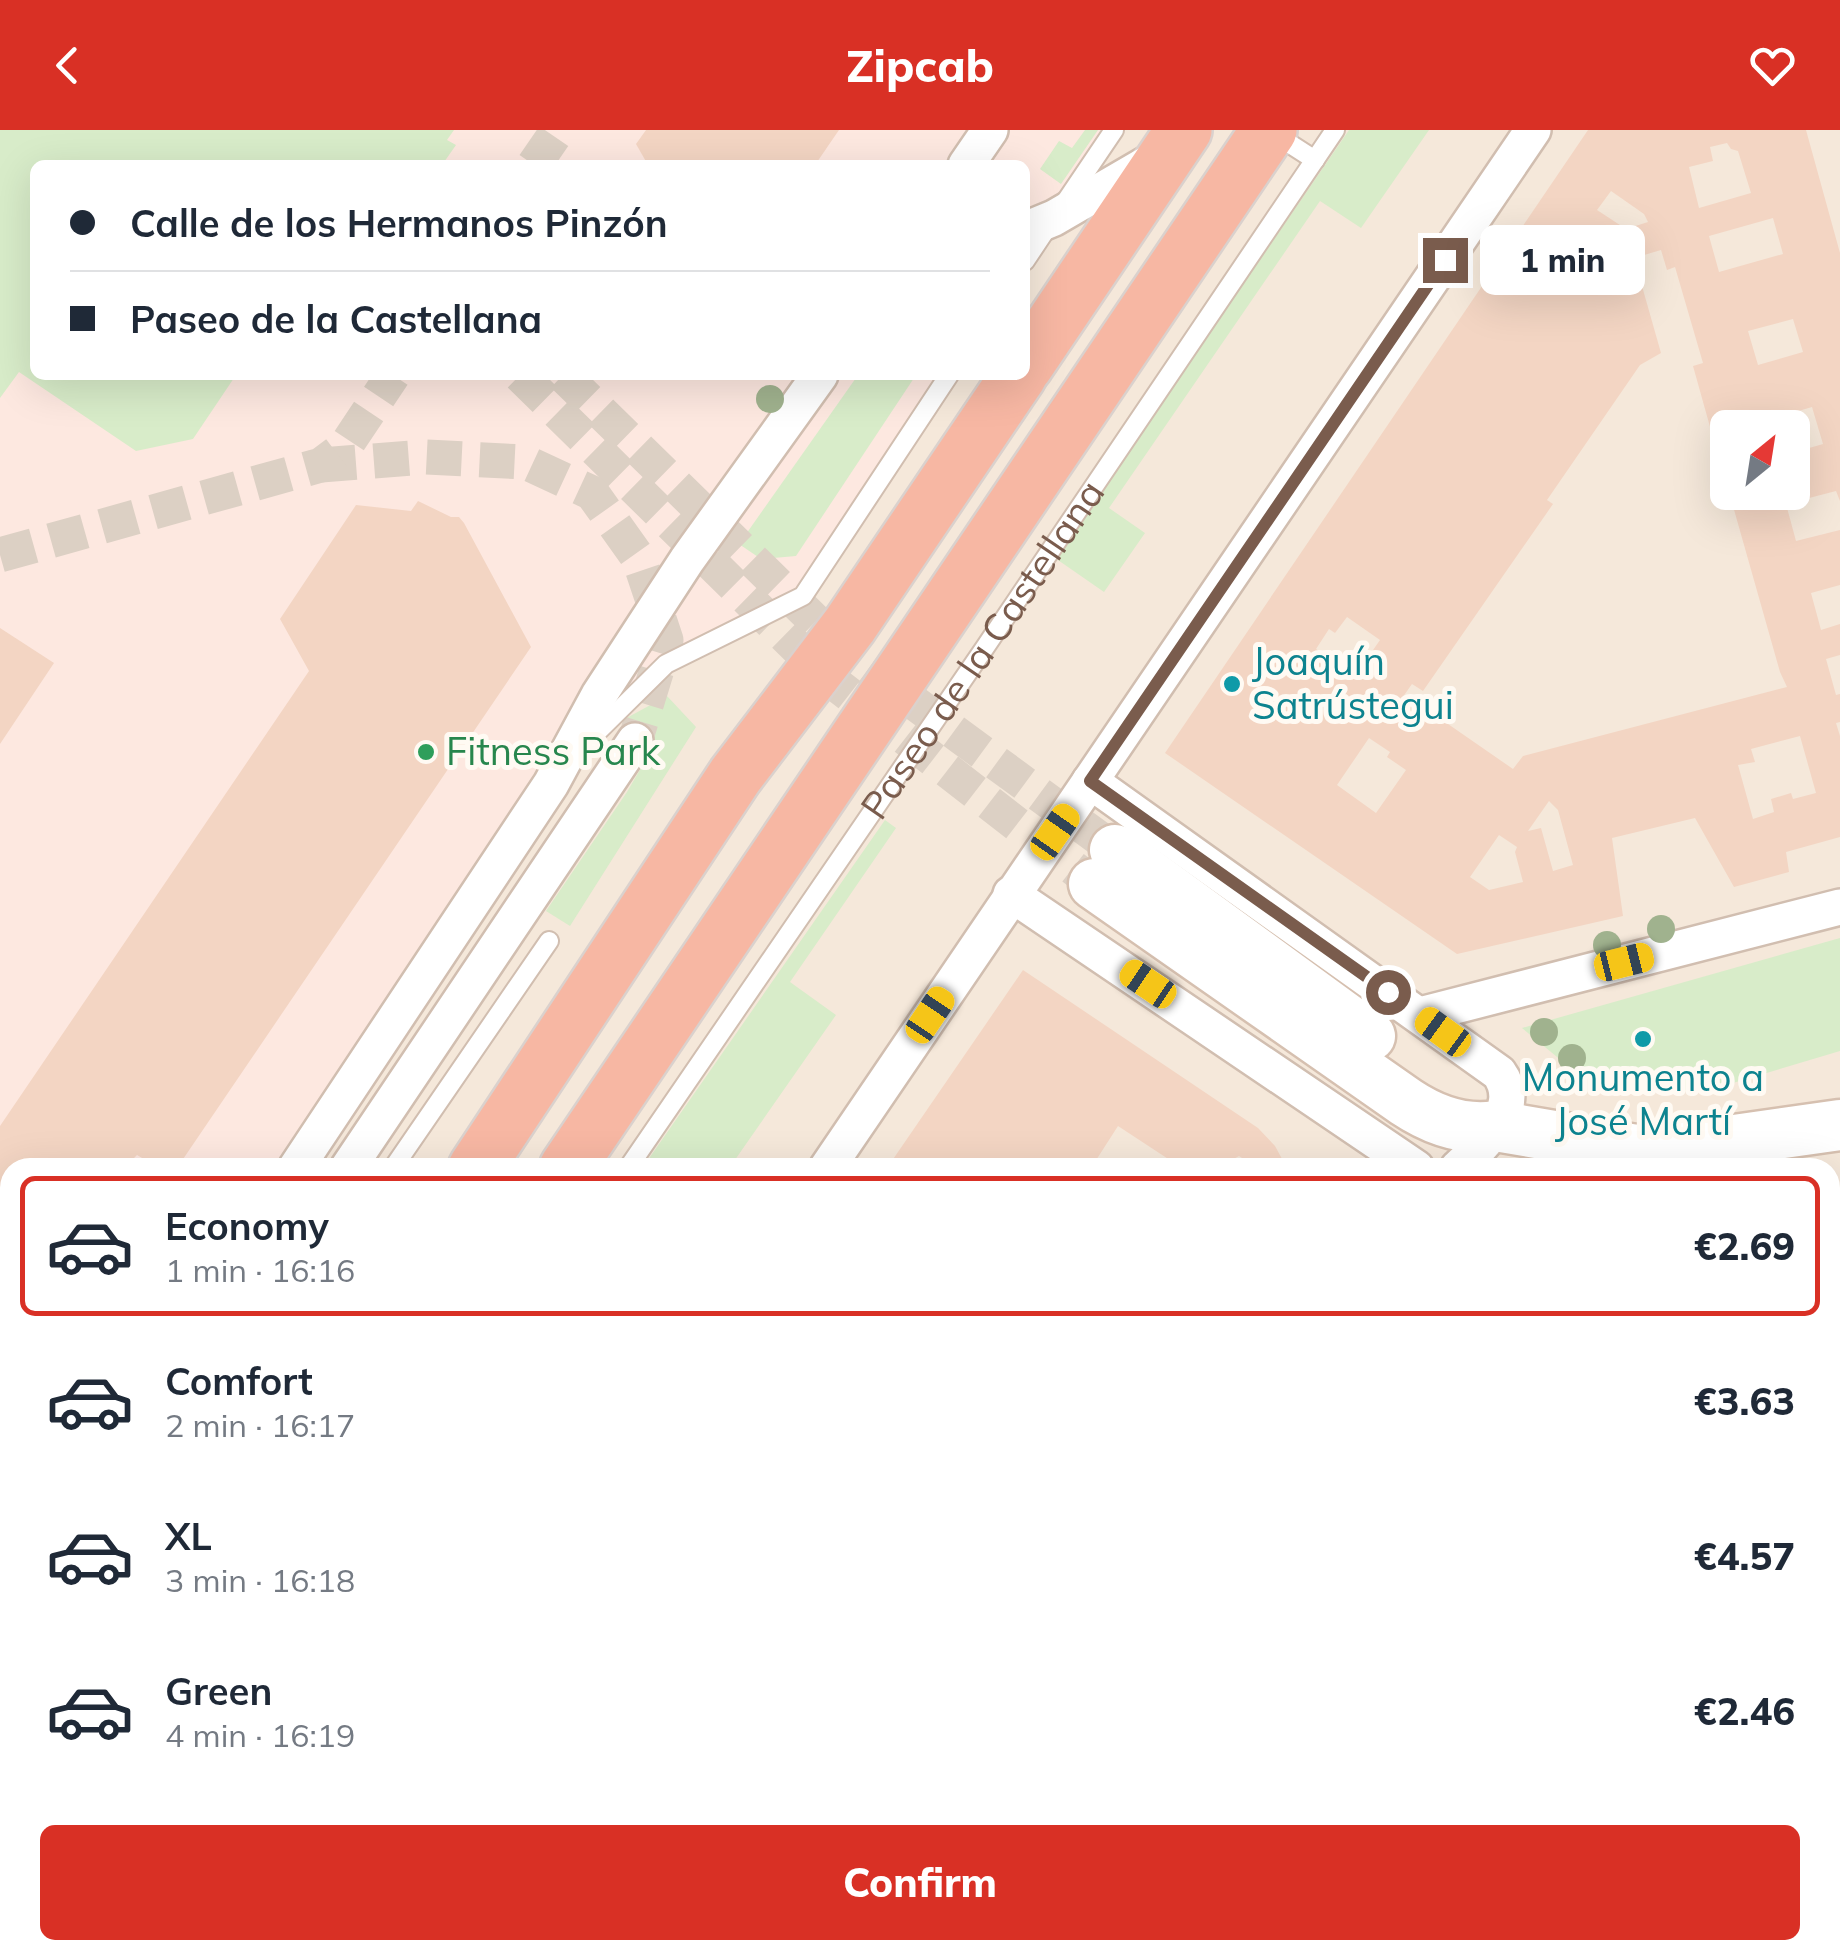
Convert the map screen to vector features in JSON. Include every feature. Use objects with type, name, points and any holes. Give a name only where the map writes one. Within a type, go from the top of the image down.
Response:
[{"type":"highway","name":"Paseo de la Castellana","points":[[573,1158],[1269,130]]},
{"type":"highway","points":[[1030,359],[1178,140]]},
{"type":"highway","points":[[483,1158],[735,776],[850,625],[1016,380]]},
{"type":"street","points":[[969,160],[990,130]]},
{"type":"street","points":[[835,1158],[1534,130]]},
{"type":"street","points":[[1040,224],[1178,140]]},
{"type":"street","points":[[303,1158],[551,784],[598,694],[687,560],[816,380]]},
{"type":"street","points":[[355,1158],[634,741]]},
{"type":"street","points":[[1090,781],[1501,1076],[1507,1100],[1496,1126],[1468,1158]]},
{"type":"street","points":[[1105,867],[1416,1108],[1461,1126],[1496,1126],[1636,1150],[1840,1126]]},
{"type":"street","points":[[1011,894],[1401,1158]]},
{"type":"street","points":[[1420,1015],[1840,907]]},
{"type":"street","points":[[1786,1158],[1840,1137]]},
{"type":"lane","points":[[1030,249],[1040,224],[1114,130]]},
{"type":"lane","points":[[1269,130],[1314,160]]},
{"type":"lane","name":"Paseo de la Castellana","points":[[635,1158],[1335,130]]},
{"type":"lane","points":[[551,784],[610,716],[666,664],[803,596],[946,380]]},
{"type":"lane","points":[[399,1158],[549,941]]},
{"type":"shaded area","points":[[0,130],[1840,130],[1840,1158],[0,1158]]},
{"type":"shaded area","points":[[0,130],[1114,130],[1030,254],[1030,160],[30,160],[30,380],[946,380],[803,596],[713,639],[610,716],[302,1158],[0,1158]]},
{"type":"green space","points":[[0,130],[454,130],[447,140],[456,145],[446,160],[30,160],[30,379],[19,372],[0,398]]},
{"type":"green space","points":[[1085,130],[1098,130],[1061,184],[1040,169],[1059,141],[1072,148]]},
{"type":"green space","points":[[1349,130],[1429,130],[1361,228],[1320,201],[1109,508],[1145,533],[1104,592],[1055,558]]},
{"type":"green space","points":[[31,380],[233,380],[193,439],[136,451]]},
{"type":"green space","points":[[854,380],[913,380],[796,556],[761,559],[739,544]]},
{"type":"green space","points":[[667,696],[696,727],[570,926],[546,911],[655,744],[621,721]]},
{"type":"green space","points":[[885,820],[896,828],[790,982],[836,1015],[736,1158],[649,1158]]},
{"type":"green space","points":[[1840,938],[1840,1051],[1706,1091],[1632,1088],[1574,1071],[1522,1028]]},
{"type":"building","points":[[646,130],[839,130],[818,160],[645,160],[636,144]]},
{"type":"building","points":[[1588,130],[1806,130],[1840,253],[1840,501],[1836,491],[1810,498],[1810,448],[1823,444],[1812,407],[1710,410],[1710,427],[1693,366],[1703,363],[1675,267],[1667,270],[1661,250],[1634,258],[1661,353],[1640,365],[1547,500],[1553,504],[1423,691],[1412,684],[1395,708],[1412,720],[1422,706],[1513,769],[1523,756],[1787,687],[1734,510],[1788,510],[1796,541],[1840,530],[1840,585],[1811,593],[1821,630],[1840,624],[1840,655],[1826,659],[1836,695],[1840,694],[1840,722],[1836,723],[1840,736],[1840,837],[1786,852],[1789,872],[1734,887],[1695,818],[1612,838],[1623,916],[1457,954],[1165,753]],"holes":[[[1727,143],[1738,151],[1751,193],[1699,208],[1689,167],[1713,161],[1710,147]],[[1611,191],[1644,214],[1648,222],[1626,229],[1597,210]],[[1773,218],[1783,254],[1719,272],[1709,236]],[[1793,319],[1803,352],[1758,365],[1748,331]],[[1347,617],[1380,640],[1355,676],[1316,649],[1329,629],[1335,633]],[[1800,736],[1816,793],[1793,799],[1791,793],[1771,799],[1774,812],[1753,819],[1738,765],[1755,762],[1751,749]],[[1369,738],[1390,752],[1387,757],[1406,770],[1376,813],[1337,785]],[[1549,801],[1558,810],[1573,865],[1553,871],[1541,828],[1528,831]],[[1499,835],[1517,847],[1523,882],[1489,890],[1470,877]]]},
{"type":"building","points":[[418,501],[459,517],[531,647],[184,1158],[0,1158],[0,1126],[309,671],[280,619],[356,505],[411,511]]},
{"type":"building","points":[[0,628],[54,663],[0,744]]},
{"type":"building","points":[[1023,970],[1258,1128],[1282,1158],[1167,1158],[1118,1126],[1097,1158],[894,1158]]},
{"type":"tunnel","points":[[537,160],[558,130]]},
{"type":"tunnel","points":[[0,555],[321,465],[345,447],[390,380]]},
{"type":"tunnel","points":[[525,380],[828,678],[1094,884]]},
{"type":"tunnel","points":[[568,380],[852,657],[1115,850]]},
{"type":"tunnel","points":[[321,465],[425,457],[525,462],[592,493],[639,559],[666,640],[635,741]]},
{"type":"place","name":"Joaquín Satrústegui","points":[[1232,684]]},
{"type":"place","name":"Fitness Park","points":[[426,752]]},
{"type":"place","name":"Monumento a José Martí","points":[[1643,1039]]},
{"type":"route","points":[[1388,992],[1090,781],[1445,260]]}]
